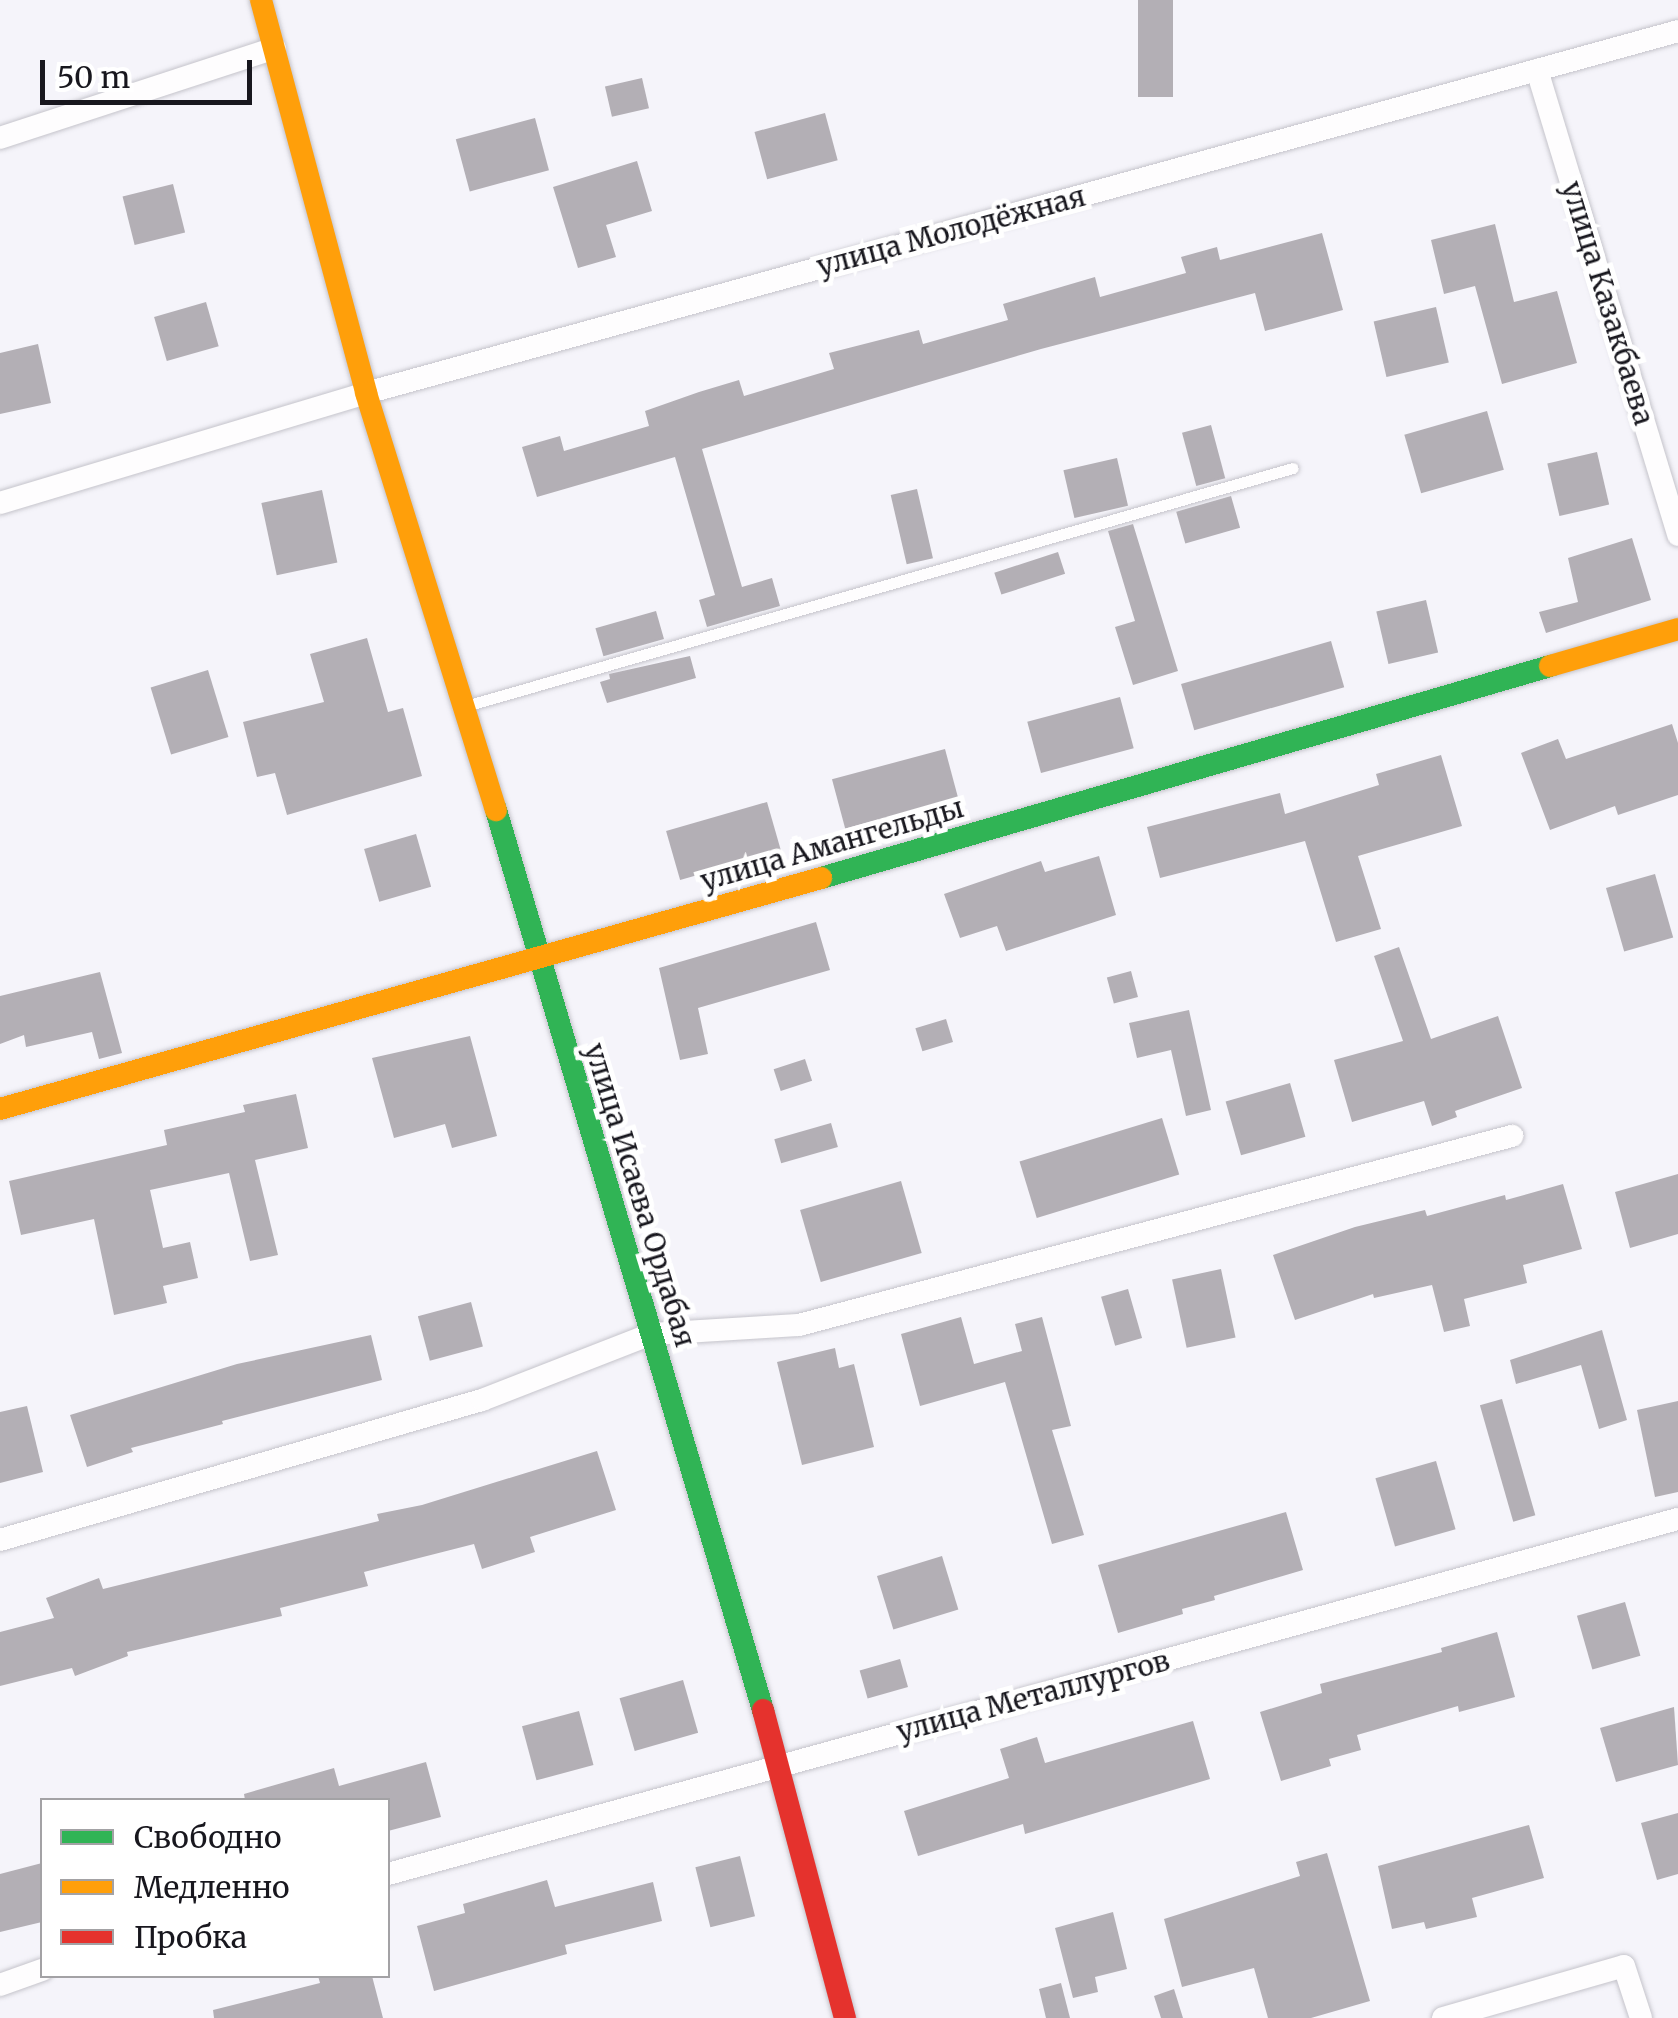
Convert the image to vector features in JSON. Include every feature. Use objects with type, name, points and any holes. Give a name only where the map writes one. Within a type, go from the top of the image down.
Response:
[{"type":"street","name":"улица Исаева Ордабая","points":[[261,0],[366,393],[464,706],[778,1766],[845,2018]]},
{"type":"street","name":"улица Молодёжная","points":[[0,503],[366,393],[1678,31]]},
{"type":"street","points":[[0,138],[275,48]]},
{"type":"street","name":"улица Казакбаева","points":[[1537,70],[1678,536]]},
{"type":"street","name":"улица Амангельды","points":[[0,1109],[538,961],[1678,629]]},
{"type":"street","points":[[0,1540],[482,1400],[650,1334],[799,1325],[1512,1136]]},
{"type":"street","name":"улица Металлургов","points":[[390,1873],[1678,1519]]},
{"type":"street","points":[[1443,2018],[1624,1966],[1641,2018]]},
{"type":"street","points":[[0,1986],[40,1971]]},
{"type":"lane","points":[[464,706],[1293,468]]},
{"type":"building","points":[[1138,0],[1173,0],[1173,97],[1138,97]]},
{"type":"building","points":[[642,78],[649,108],[612,117],[605,87]]},
{"type":"building","points":[[825,113],[838,160],[767,179],[754,132]]},
{"type":"building","points":[[535,118],[549,170],[470,191],[456,139]]},
{"type":"building","points":[[637,161],[652,211],[606,225],[616,257],[578,268],[553,187]]},
{"type":"building","points":[[173,184],[185,233],[135,245],[123,197]]},
{"type":"building","points":[[1495,224],[1514,302],[1557,291],[1577,363],[1502,384],[1475,286],[1444,294],[1431,240]]},
{"type":"building","points":[[1322,233],[1343,310],[1265,331],[1255,293],[1041,349],[702,449],[742,587],[772,578],[780,606],[707,627],[699,600],[715,595],[675,457],[537,497],[522,447],[560,436],[564,451],[649,426],[645,411],[699,392],[739,380],[744,396],[834,369],[829,353],[919,330],[923,344],[1008,320],[1003,304],[1095,277],[1100,297],[1186,273],[1181,257],[1217,247],[1220,260]]},
{"type":"building","points":[[206,302],[219,346],[167,361],[154,317]]},
{"type":"building","points":[[1436,307],[1449,363],[1386,377],[1374,321]]},
{"type":"building","points":[[38,344],[51,403],[0,414],[0,353]]},
{"type":"building","points":[[1487,411],[1504,470],[1421,493],[1404,435]]},
{"type":"building","points":[[1211,425],[1225,478],[1196,486],[1182,433]]},
{"type":"building","points":[[1597,452],[1609,505],[1559,516],[1547,463]]},
{"type":"building","points":[[1117,458],[1128,506],[1074,518],[1063,470]]},
{"type":"building","points":[[917,489],[933,558],[907,564],[891,495]]},
{"type":"building","points":[[322,490],[337,562],[277,575],[261,503]]},
{"type":"building","points":[[1231,496],[1240,528],[1185,543],[1176,512]]},
{"type":"building","points":[[1133,524],[1178,671],[1133,685],[1115,627],[1135,621],[1108,531]]},
{"type":"building","points":[[1632,538],[1651,600],[1546,633],[1539,612],[1578,602],[1568,558]]},
{"type":"building","points":[[1058,552],[1065,574],[1001,595],[994,573]]},
{"type":"building","points":[[1426,600],[1438,653],[1388,664],[1376,611]]},
{"type":"building","points":[[656,611],[664,639],[603,656],[595,628]]},
{"type":"building","points":[[367,638],[388,712],[403,708],[422,776],[287,815],[275,773],[257,777],[243,722],[324,702],[310,654]]},
{"type":"building","points":[[1331,641],[1344,687],[1194,730],[1181,684]]},
{"type":"building","points":[[690,656],[696,678],[607,703],[600,682],[610,679],[609,674]]},
{"type":"building","points":[[208,670],[228,737],[171,754],[151,688]]},
{"type":"building","points":[[1120,697],[1134,748],[1041,773],[1027,722]]},
{"type":"building","points":[[1672,724],[1678,743],[1678,795],[1618,815],[1615,806],[1550,830],[1521,753],[1558,739],[1566,759]]},
{"type":"building","points":[[945,749],[958,798],[845,829],[832,779]]},
{"type":"building","points":[[1441,755],[1462,826],[1358,856],[1381,929],[1336,942],[1305,841],[1160,878],[1147,827],[1280,793],[1285,814],[1379,785],[1376,774]]},
{"type":"building","points":[[767,802],[781,851],[680,880],[666,831]]},
{"type":"building","points":[[416,834],[431,887],[379,902],[364,849]]},
{"type":"building","points":[[1099,856],[1116,915],[1006,951],[997,926],[960,938],[944,894],[1041,861],[1045,872]]},
{"type":"building","points":[[1655,874],[1673,937],[1624,952],[1606,888]]},
{"type":"building","points":[[816,922],[830,970],[698,1008],[708,1054],[680,1060],[659,968]]},
{"type":"building","points":[[1399,947],[1431,1039],[1498,1016],[1522,1088],[1455,1111],[1457,1117],[1432,1126],[1424,1101],[1352,1122],[1334,1060],[1403,1041],[1374,956]]},
{"type":"building","points":[[1131,971],[1138,997],[1114,1004],[1107,977]]},
{"type":"building","points":[[100,972],[122,1053],[99,1059],[92,1032],[26,1047],[24,1035],[0,1044],[0,996]]},
{"type":"building","points":[[1189,1010],[1211,1110],[1186,1116],[1171,1050],[1137,1058],[1129,1023]]},
{"type":"building","points":[[946,1019],[953,1042],[922,1051],[915,1028]]},
{"type":"building","points":[[470,1036],[497,1136],[452,1148],[445,1124],[394,1138],[372,1058]]},
{"type":"building","points":[[805,1059],[812,1081],[781,1091],[774,1069]]},
{"type":"building","points":[[1290,1083],[1305,1137],[1241,1155],[1226,1101]]},
{"type":"building","points":[[296,1094],[308,1148],[255,1160],[278,1255],[250,1261],[229,1173],[150,1190],[163,1248],[190,1242],[198,1278],[163,1286],[167,1303],[114,1315],[94,1219],[21,1235],[9,1181],[167,1145],[164,1130],[245,1112],[243,1105]]},
{"type":"building","points":[[1162,1118],[1179,1174],[1037,1218],[1020,1162]]},
{"type":"building","points":[[831,1123],[838,1147],[781,1163],[774,1139]]},
{"type":"building","points":[[1678,1174],[1678,1234],[1630,1248],[1615,1192]]},
{"type":"building","points":[[901,1181],[922,1253],[821,1282],[800,1210]]},
{"type":"building","points":[[1563,1184],[1582,1249],[1523,1265],[1527,1283],[1464,1299],[1470,1326],[1444,1332],[1432,1285],[1374,1298],[1373,1294],[1295,1320],[1273,1255],[1355,1227],[1425,1210],[1427,1216],[1505,1195],[1506,1200]]},
{"type":"building","points":[[1221,1269],[1236,1337],[1187,1348],[1172,1279]]},
{"type":"building","points":[[1128,1289],[1142,1338],[1115,1346],[1101,1297]]},
{"type":"building","points":[[471,1302],[483,1346],[430,1361],[418,1316]]},
{"type":"building","points":[[961,1317],[974,1364],[1022,1351],[1015,1324],[1042,1317],[1071,1426],[1052,1430],[1084,1535],[1052,1544],[1005,1382],[920,1406],[901,1334]]},
{"type":"building","points":[[1602,1330],[1627,1420],[1599,1429],[1581,1365],[1516,1384],[1510,1360]]},
{"type":"building","points":[[371,1335],[382,1380],[222,1421],[223,1424],[131,1448],[133,1452],[87,1467],[70,1415],[237,1364]]},
{"type":"building","points":[[835,1348],[839,1368],[854,1364],[874,1447],[802,1465],[777,1362]]},
{"type":"building","points":[[1502,1399],[1535,1515],[1513,1522],[1480,1405]]},
{"type":"building","points":[[1678,1401],[1678,1492],[1655,1497],[1637,1410]]},
{"type":"building","points":[[27,1406],[43,1472],[0,1483],[0,1412]]},
{"type":"building","points":[[597,1451],[616,1510],[530,1537],[535,1552],[482,1569],[474,1544],[364,1572],[368,1586],[280,1608],[282,1616],[127,1652],[128,1656],[75,1676],[72,1668],[0,1686],[0,1632],[54,1618],[46,1598],[99,1578],[103,1589],[379,1521],[377,1514],[422,1505]]},
{"type":"building","points":[[1436,1461],[1456,1529],[1395,1547],[1375,1478]]},
{"type":"building","points":[[1286,1512],[1303,1570],[1214,1596],[1215,1600],[1182,1609],[1183,1614],[1118,1633],[1098,1565]]},
{"type":"building","points":[[942,1556],[958,1610],[893,1629],[877,1576]]},
{"type":"building","points":[[1625,1602],[1640,1656],[1592,1670],[1577,1616]]},
{"type":"building","points":[[1497,1632],[1515,1697],[1459,1712],[1458,1706],[1357,1735],[1361,1750],[1329,1759],[1331,1766],[1281,1781],[1260,1712],[1322,1693],[1320,1684],[1442,1652],[1441,1648]]},
{"type":"building","points":[[900,1659],[908,1687],[868,1698],[860,1671]]},
{"type":"building","points":[[683,1680],[698,1733],[635,1751],[620,1698]]},
{"type":"building","points":[[1674,1707],[1678,1765],[1616,1782],[1600,1728]]},
{"type":"building","points":[[579,1711],[593,1765],[537,1780],[522,1726]]},
{"type":"building","points":[[1193,1721],[1210,1779],[1025,1834],[1023,1824],[918,1856],[904,1811],[1009,1778],[1000,1749],[1037,1737],[1045,1763]]},
{"type":"building","points":[[426,1762],[441,1817],[390,1830],[390,1798],[245,1798],[244,1794],[334,1768],[339,1786]]},
{"type":"building","points":[[1678,1813],[1678,1874],[1657,1880],[1641,1823]]},
{"type":"building","points":[[1529,1825],[1544,1878],[1472,1898],[1477,1917],[1426,1929],[1424,1922],[1392,1929],[1378,1866]]},
{"type":"building","points":[[1327,1853],[1370,2001],[1311,2018],[1268,2018],[1254,1968],[1182,1987],[1164,1919],[1300,1876],[1296,1862]]},
{"type":"building","points":[[740,1856],[755,1916],[710,1927],[695,1867]]},
{"type":"building","points":[[40,1864],[40,1922],[0,1932],[0,1874]]},
{"type":"building","points":[[547,1880],[555,1907],[653,1882],[662,1921],[565,1945],[567,1954],[434,1991],[417,1926],[465,1913],[463,1904]]},
{"type":"building","points":[[1113,1912],[1127,1969],[1095,1977],[1098,1992],[1073,1998],[1055,1928]]},
{"type":"building","points":[[319,1978],[373,1978],[383,2018],[214,2018],[213,2010],[320,1983]]},
{"type":"building","points":[[1061,1983],[1070,2018],[1046,2018],[1039,1989]]},
{"type":"building","points":[[1174,1989],[1183,2018],[1161,2018],[1154,1996]]},
{"type":"traffic: fast","points":[[821,878],[1550,666]]},
{"type":"traffic: fast","points":[[496,810],[763,1710]]},
{"type":"traffic: slow","points":[[261,0],[366,393],[496,810]]},
{"type":"traffic: slow","points":[[1550,666],[1678,629]]},
{"type":"traffic: slow","points":[[0,1109],[821,878]]},
{"type":"traffic: jam","points":[[763,1710],[845,2018]]}]
